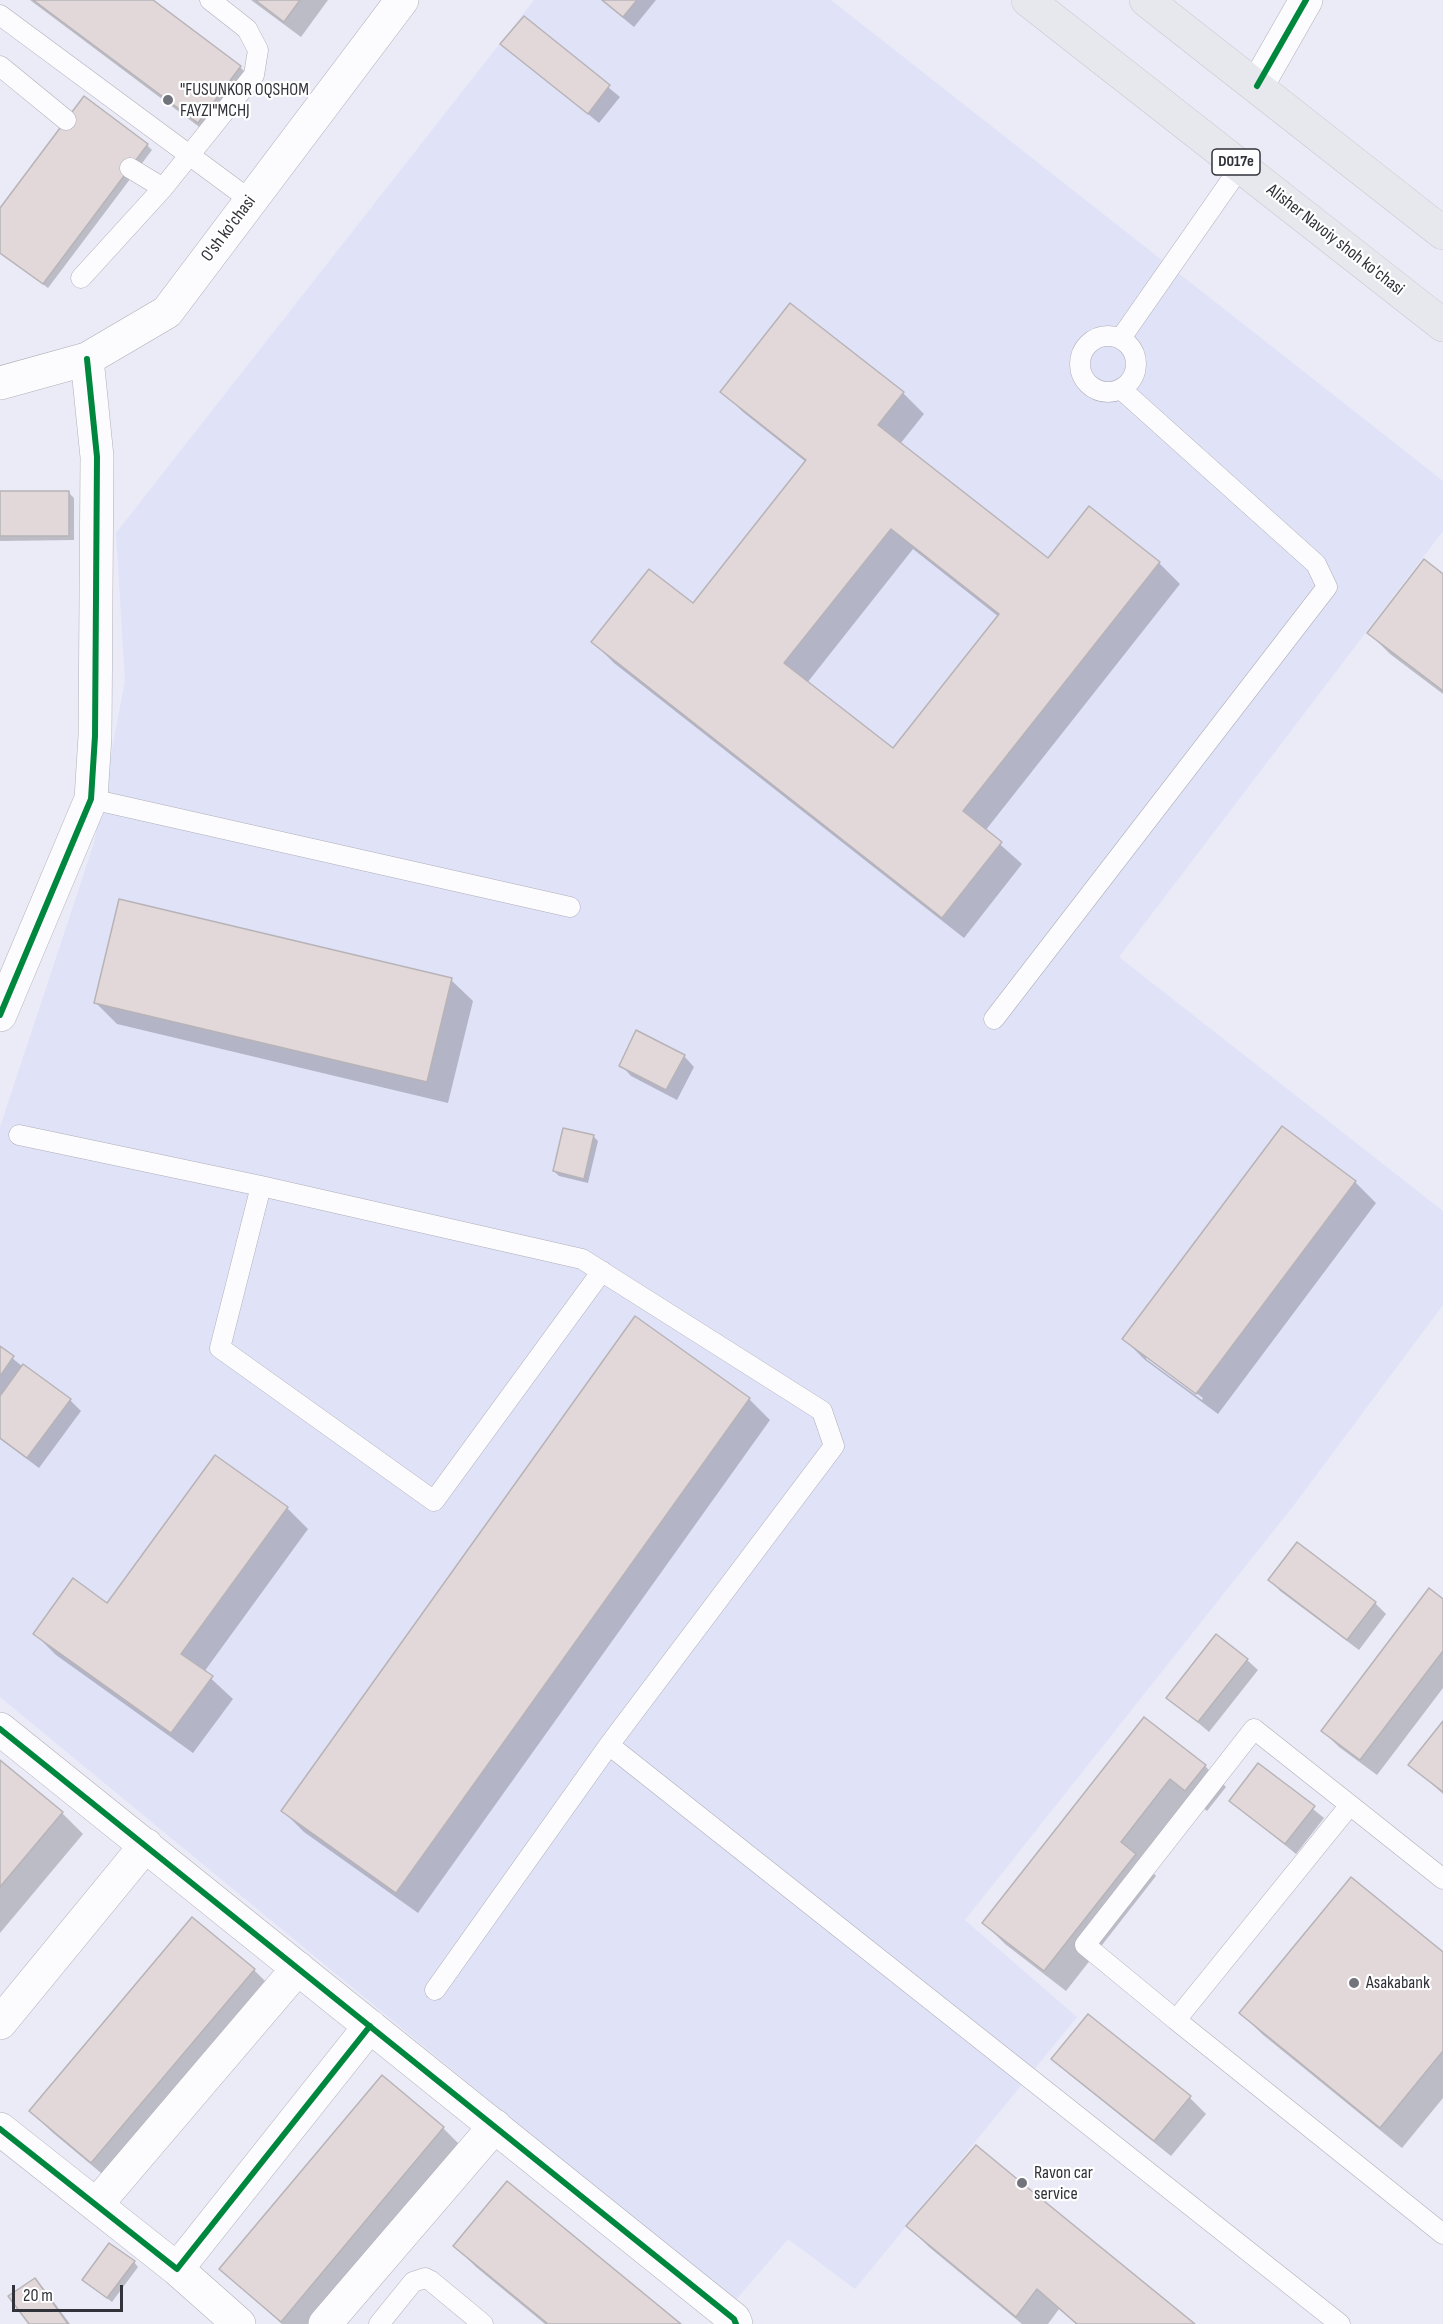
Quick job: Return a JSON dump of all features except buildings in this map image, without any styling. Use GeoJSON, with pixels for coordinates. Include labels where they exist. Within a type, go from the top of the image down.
{"type":"FeatureCollection","features":[{"type":"Feature","properties":{"kind":"main road","name":"Alisher Navoiy shoh ko'chasi"},"geometry":{"type":"LineString","coordinates":[[1028,0],[1443,325]]}},
{"type":"Feature","properties":{"kind":"main road"},"geometry":{"type":"LineString","coordinates":[[1146,0],[1443,233]]}},
{"type":"Feature","properties":{"kind":"street","name":"O'sh ko'chasi"},"geometry":{"type":"LineString","coordinates":[[0,383],[87,359],[168,312],[402,0]]}},
{"type":"Feature","properties":{"kind":"street"},"geometry":{"type":"LineString","coordinates":[[1257,86],[1306,0]]}},
{"type":"Feature","properties":{"kind":"street"},"geometry":{"type":"LineString","coordinates":[[0,1015],[91,799],[95,736],[97,457],[87,359]]}},
{"type":"Feature","properties":{"kind":"street"},"geometry":{"type":"LineString","coordinates":[[0,1729],[734,2319],[736,2324]]}},
{"type":"Feature","properties":{"kind":"street"},"geometry":{"type":"LineString","coordinates":[[0,2023],[146,1845]]}},
{"type":"Feature","properties":{"kind":"street"},"geometry":{"type":"LineString","coordinates":[[96,2205],[298,1968]]}},
{"type":"Feature","properties":{"kind":"street"},"geometry":{"type":"LineString","coordinates":[[177,2270],[370,2026]]}},
{"type":"Feature","properties":{"kind":"street"},"geometry":{"type":"LineString","coordinates":[[326,2324],[495,2126]]}},
{"type":"Feature","properties":{"kind":"street"},"geometry":{"type":"LineString","coordinates":[[0,2129],[177,2270],[239,2324]]}},
{"type":"Feature","properties":{"kind":"lane"},"geometry":{"type":"LineString","coordinates":[[81,278],[163,188],[254,75],[258,50],[247,28],[210,0]]}},
{"type":"Feature","properties":{"kind":"lane"},"geometry":{"type":"LineString","coordinates":[[0,15],[250,200]]}},
{"type":"Feature","properties":{"kind":"lane"},"geometry":{"type":"LineString","coordinates":[[0,66],[66,120]]}},
{"type":"Feature","properties":{"kind":"lane"},"geometry":{"type":"LineString","coordinates":[[1121,338],[1241,166]]}},
{"type":"Feature","properties":{"kind":"lane"},"geometry":{"type":"LineString","coordinates":[[130,168],[163,188]]}},
{"type":"Feature","properties":{"kind":"lane"},"geometry":{"type":"LineString","coordinates":[[1102,336],[1121,338],[1134,351],[1137,360],[1134,377],[1121,389],[1103,392],[1088,384],[1082,375],[1081,356],[1093,340],[1102,336]]}},
{"type":"Feature","properties":{"kind":"lane"},"geometry":{"type":"LineString","coordinates":[[994,1019],[1327,587],[1316,564],[1121,389]]}},
{"type":"Feature","properties":{"kind":"lane"},"geometry":{"type":"LineString","coordinates":[[91,799],[570,907]]}},
{"type":"Feature","properties":{"kind":"lane"},"geometry":{"type":"LineString","coordinates":[[19,1136],[261,1186],[582,1259],[822,1411],[834,1446],[609,1745],[435,1990]]}},
{"type":"Feature","properties":{"kind":"lane"},"geometry":{"type":"LineString","coordinates":[[261,1186],[220,1348],[434,1502],[602,1271]]}},
{"type":"Feature","properties":{"kind":"lane"},"geometry":{"type":"LineString","coordinates":[[1443,1879],[1254,1729],[1085,1945],[1443,2234]]}},
{"type":"Feature","properties":{"kind":"lane"},"geometry":{"type":"LineString","coordinates":[[609,1745],[1340,2324]]}},
{"type":"Feature","properties":{"kind":"lane"},"geometry":{"type":"LineString","coordinates":[[1176,2020],[1350,1805]]}},
{"type":"Feature","properties":{"kind":"lane"},"geometry":{"type":"LineString","coordinates":[[379,2324],[413,2282],[425,2278],[431,2280],[483,2324]]}},
{"type":"Feature","properties":{"kind":"shaded area"},"geometry":{"type":"Polygon","coordinates":[[[534,0],[831,0],[1443,481],[1443,531],[1119,957],[1443,1211],[1443,1305],[1294,1505],[965,1920],[1077,2017],[855,2289],[788,2239],[734,2302],[0,1697],[0,1127],[94,843],[125,681],[116,533],[534,0]]]}},
{"type":"Feature","properties":{"kind":"cycle path"},"geometry":{"type":"LineString","coordinates":[[1257,86],[1306,0]]}},
{"type":"Feature","properties":{"kind":"cycle path"},"geometry":{"type":"LineString","coordinates":[[0,1015],[91,799],[95,736],[97,457],[87,359]]}},
{"type":"Feature","properties":{"kind":"cycle path"},"geometry":{"type":"LineString","coordinates":[[0,1729],[734,2319],[736,2324]]}},
{"type":"Feature","properties":{"kind":"cycle path"},"geometry":{"type":"LineString","coordinates":[[0,2129],[177,2269],[370,2026]]}},
{"type":"Feature","properties":{"kind":"place","name":"\"FUSUNKOR OQSHOM FAYZI\"MCHJ"},"geometry":{"type":"Point","coordinates":[168,100]}},
{"type":"Feature","properties":{"kind":"place","name":"Asakabank"},"geometry":{"type":"Point","coordinates":[1354,1983]}},
{"type":"Feature","properties":{"kind":"place","name":"Ravon car service"},"geometry":{"type":"Point","coordinates":[1022,2183]}}]}
